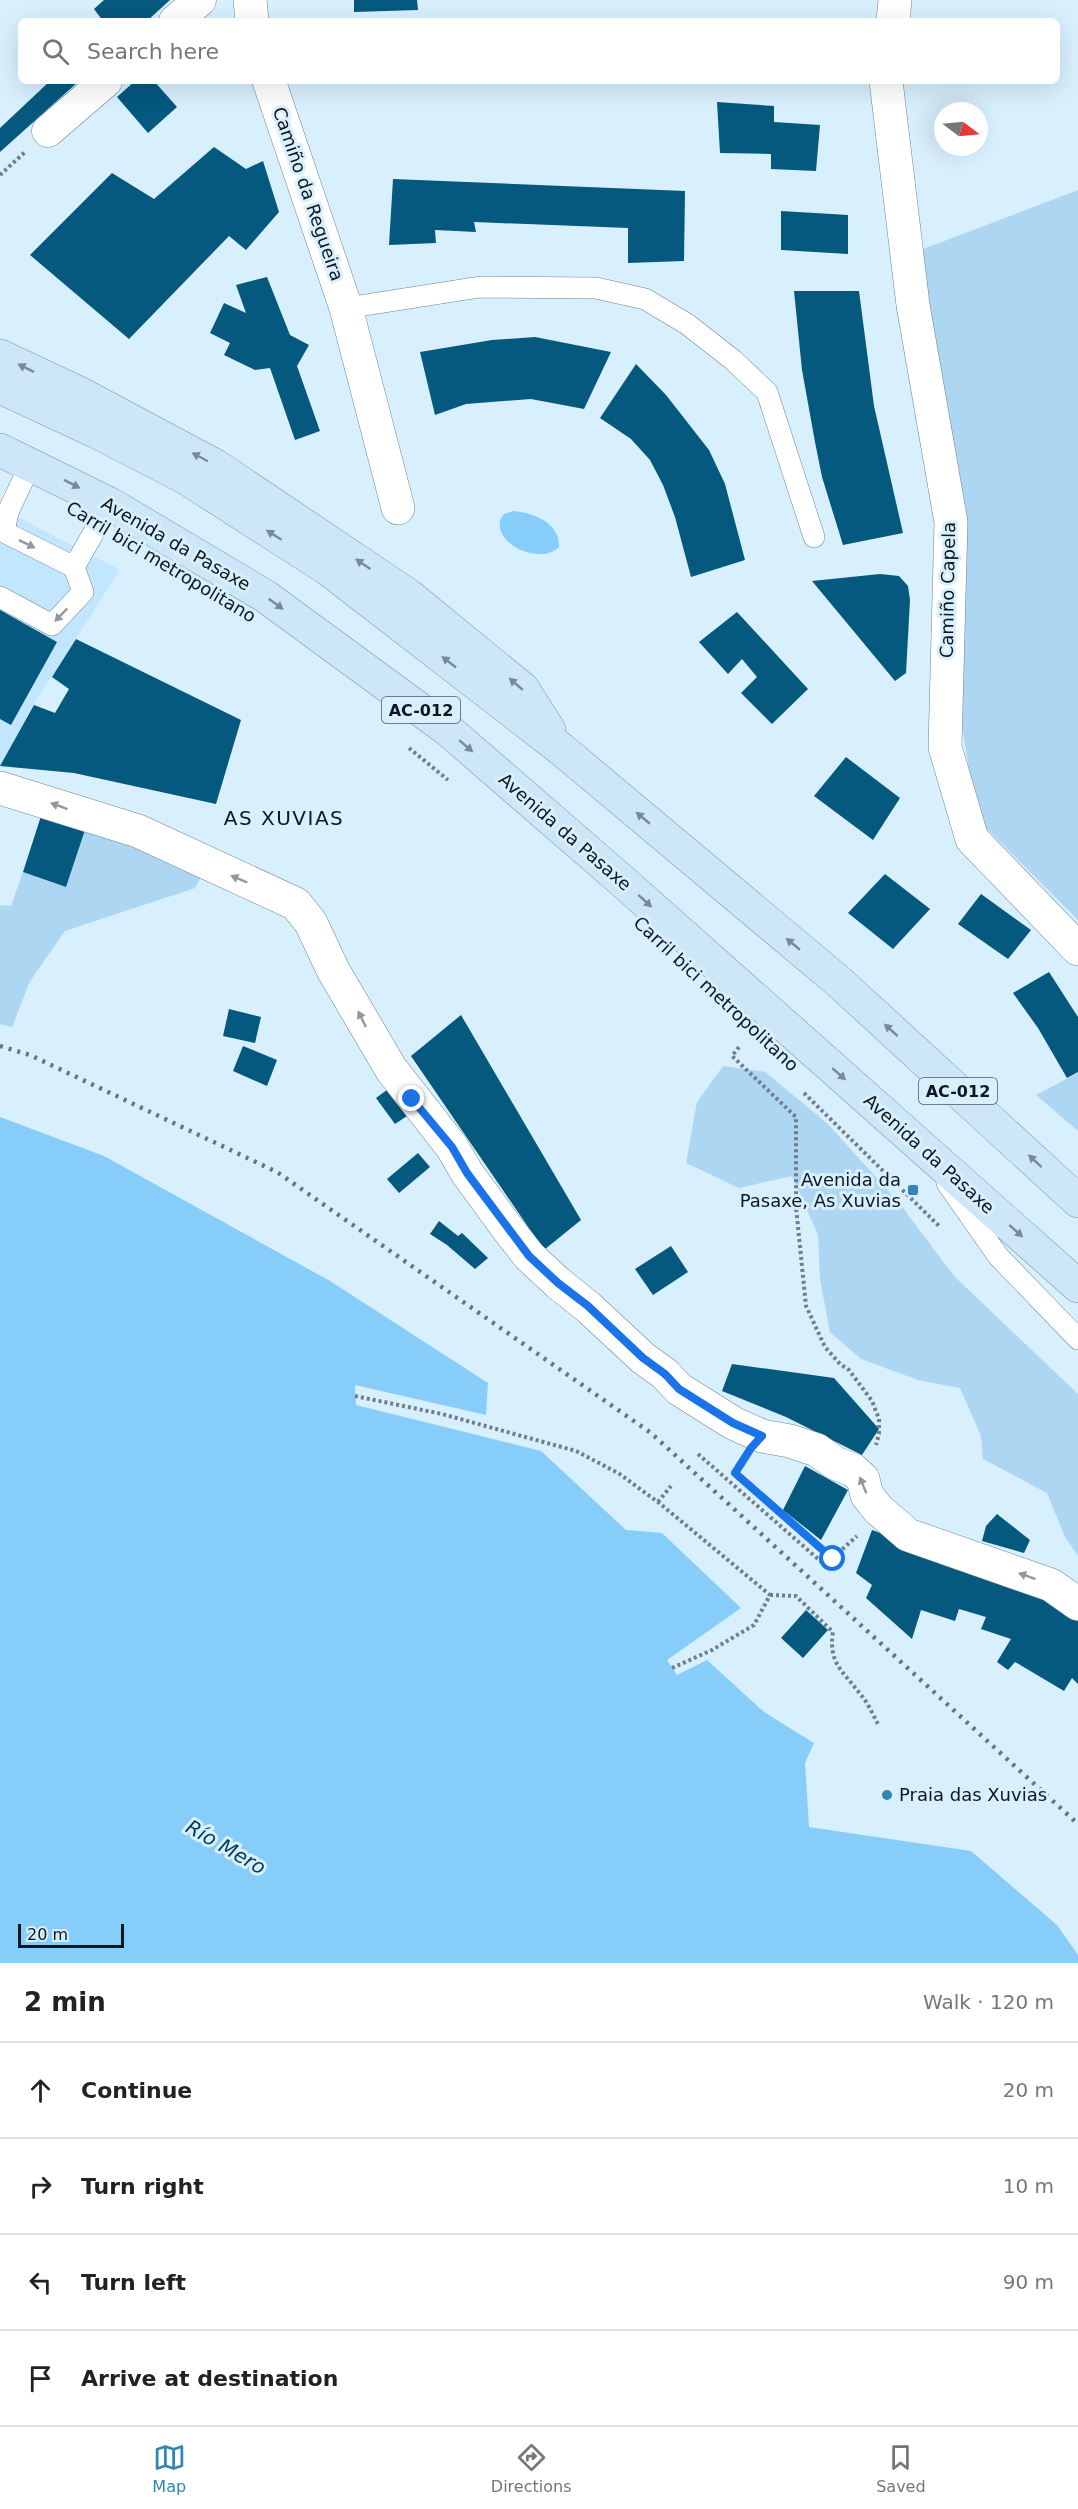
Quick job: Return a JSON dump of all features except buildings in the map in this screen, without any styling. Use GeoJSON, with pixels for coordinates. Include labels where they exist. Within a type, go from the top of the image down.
{"type":"FeatureCollection","features":[{"type":"Feature","properties":{"kind":"main road"},"geometry":{"type":"LineString","coordinates":[[0,356],[81,394],[216,466],[408,595],[523,689],[561,749]]}},
{"type":"Feature","properties":{"kind":"main road","name":"AC-012"},"geometry":{"type":"LineString","coordinates":[[0,387],[97,432],[186,478],[328,569],[561,749],[838,981],[1078,1201]]}},
{"type":"Feature","properties":{"kind":"main road","name":"Avenida da Pasaxe"},"geometry":{"type":"LineString","coordinates":[[0,450],[31,463],[110,504],[265,596],[448,730],[620,879],[1078,1286]]}},
{"type":"Feature","properties":{"kind":"street"},"geometry":{"type":"LineString","coordinates":[[179,18],[200,0]]}},
{"type":"Feature","properties":{"kind":"street"},"geometry":{"type":"LineString","coordinates":[[250,0],[252,18]]}},
{"type":"Feature","properties":{"kind":"street"},"geometry":{"type":"LineString","coordinates":[[893,18],[895,0]]}},
{"type":"Feature","properties":{"kind":"street"},"geometry":{"type":"LineString","coordinates":[[48,131],[103,84]]}},
{"type":"Feature","properties":{"kind":"street","name":"Camiño da Regueira"},"geometry":{"type":"LineString","coordinates":[[270,84],[346,308],[398,508]]}},
{"type":"Feature","properties":{"kind":"street","name":"Camiño Capela"},"geometry":{"type":"LineString","coordinates":[[886,84],[913,306],[951,522],[945,747],[972,839],[1078,949]]}},
{"type":"Feature","properties":{"kind":"street"},"geometry":{"type":"LineString","coordinates":[[0,788],[138,831],[296,904],[311,923],[333,970],[392,1070],[452,1147],[467,1173],[529,1256],[558,1283],[588,1306],[679,1389],[733,1423],[762,1436],[790,1440],[817,1450],[836,1463],[852,1470],[863,1479],[867,1496],[878,1509],[908,1535],[1052,1585],[1078,1604]]}},
{"type":"Feature","properties":{"kind":"lane"},"geometry":{"type":"LineString","coordinates":[[346,308],[480,287],[596,288],[645,299],[687,324],[733,360],[767,392],[814,537]]}},
{"type":"Feature","properties":{"kind":"lane"},"geometry":{"type":"LineString","coordinates":[[0,597],[52,625],[83,592],[74,567],[2,535],[8,512],[31,463]]}},
{"type":"Feature","properties":{"kind":"lane"},"geometry":{"type":"LineString","coordinates":[[74,567],[110,504]]}},
{"type":"Feature","properties":{"kind":"lane"},"geometry":{"type":"LineString","coordinates":[[923,1148],[998,1256],[1078,1339]]}},
{"type":"Feature","properties":{"kind":"path"},"geometry":{"type":"LineString","coordinates":[[407,746],[452,783]]}},
{"type":"Feature","properties":{"kind":"path"},"geometry":{"type":"LineString","coordinates":[[739,1047],[732,1056],[796,1117],[796,1207],[806,1306],[825,1347],[855,1377],[872,1401],[879,1419]]}},
{"type":"Feature","properties":{"kind":"path","name":"Carril bici metropolitano"},"geometry":{"type":"LineString","coordinates":[[799,1088],[948,1235]]}},
{"type":"Feature","properties":{"kind":"path"},"geometry":{"type":"LineString","coordinates":[[355,1396],[442,1414],[576,1451],[618,1473],[658,1502],[770,1595],[796,1596],[832,1632],[831,1645],[834,1661],[862,1695],[878,1724]]}},
{"type":"Feature","properties":{"kind":"path"},"geometry":{"type":"LineString","coordinates":[[762,1436],[751,1448],[735,1473],[833,1559]]}},
{"type":"Feature","properties":{"kind":"path"},"geometry":{"type":"LineString","coordinates":[[698,1454],[825,1565],[865,1527],[878,1509]]}},
{"type":"Feature","properties":{"kind":"path"},"geometry":{"type":"LineString","coordinates":[[658,1502],[671,1486]]}},
{"type":"Feature","properties":{"kind":"path"},"geometry":{"type":"LineString","coordinates":[[672,1668],[712,1650],[754,1625],[770,1595]]}},
{"type":"Feature","properties":{"kind":"shaded area"},"geometry":{"type":"Polygon","coordinates":[[[1078,190],[1078,920],[977,819],[961,719],[966,521],[944,385],[918,251],[1078,190]]]}},
{"type":"Feature","properties":{"kind":"shaded area"},"geometry":{"type":"Polygon","coordinates":[[[0,508],[120,570],[34,704],[0,766],[0,508]]]}},
{"type":"Feature","properties":{"kind":"shaded area"},"geometry":{"type":"Polygon","coordinates":[[[85,830],[203,873],[195,888],[65,931],[30,981],[12,1027],[0,1024],[0,905],[11,906],[23,872],[66,887],[85,830]]]}},
{"type":"Feature","properties":{"kind":"shaded area"},"geometry":{"type":"Polygon","coordinates":[[[723,1066],[765,1072],[828,1124],[900,1204],[954,1276],[1078,1394],[1078,1556],[1065,1537],[1047,1493],[983,1459],[981,1436],[960,1388],[918,1380],[861,1359],[830,1332],[820,1279],[818,1235],[792,1176],[739,1188],[686,1163],[697,1102],[723,1066]]]}},
{"type":"Feature","properties":{"kind":"shaded area"},"geometry":{"type":"Polygon","coordinates":[[[1078,1073],[1078,1131],[1036,1095],[1078,1073]]]}},
{"type":"Feature","properties":{"kind":"water"},"geometry":{"type":"Polygon","coordinates":[[[513,511],[544,520],[555,531],[559,547],[541,554],[521,550],[512,545],[500,529],[500,520],[504,514],[513,511]]]}},
{"type":"Feature","properties":{"kind":"water","name":"Río Mero"},"geometry":{"type":"Polygon","coordinates":[[[0,1117],[104,1156],[330,1281],[488,1383],[486,1415],[355,1385],[356,1405],[541,1451],[626,1530],[662,1533],[741,1608],[667,1660],[677,1675],[707,1660],[764,1712],[814,1743],[805,1763],[809,1827],[971,1851],[1057,1925],[1078,1955],[1078,1963],[0,1963],[0,1117]]]}},
{"type":"Feature","properties":{"kind":"railway"},"geometry":{"type":"LineString","coordinates":[[0,1046],[30,1055],[277,1172],[651,1433],[1078,1824]]}},
{"type":"Feature","properties":{"kind":"place","name":"Avenida da Pasaxe, As Xuvias"},"geometry":{"type":"Point","coordinates":[913,1190]}},
{"type":"Feature","properties":{"kind":"place","name":"Praia das Xuvias"},"geometry":{"type":"Point","coordinates":[887,1795]}},
{"type":"Feature","properties":{"kind":"district","name":"AS XUVIAS"},"geometry":{"type":"Point","coordinates":[284,818]}},
{"type":"Feature","properties":{"kind":"route"},"geometry":{"type":"LineString","coordinates":[[412,1099],[452,1147],[467,1173],[529,1256],[558,1283],[588,1306],[610,1328],[628,1341],[643,1358],[665,1374],[679,1389],[733,1423],[762,1436],[751,1448],[735,1473],[833,1559]]}}]}
